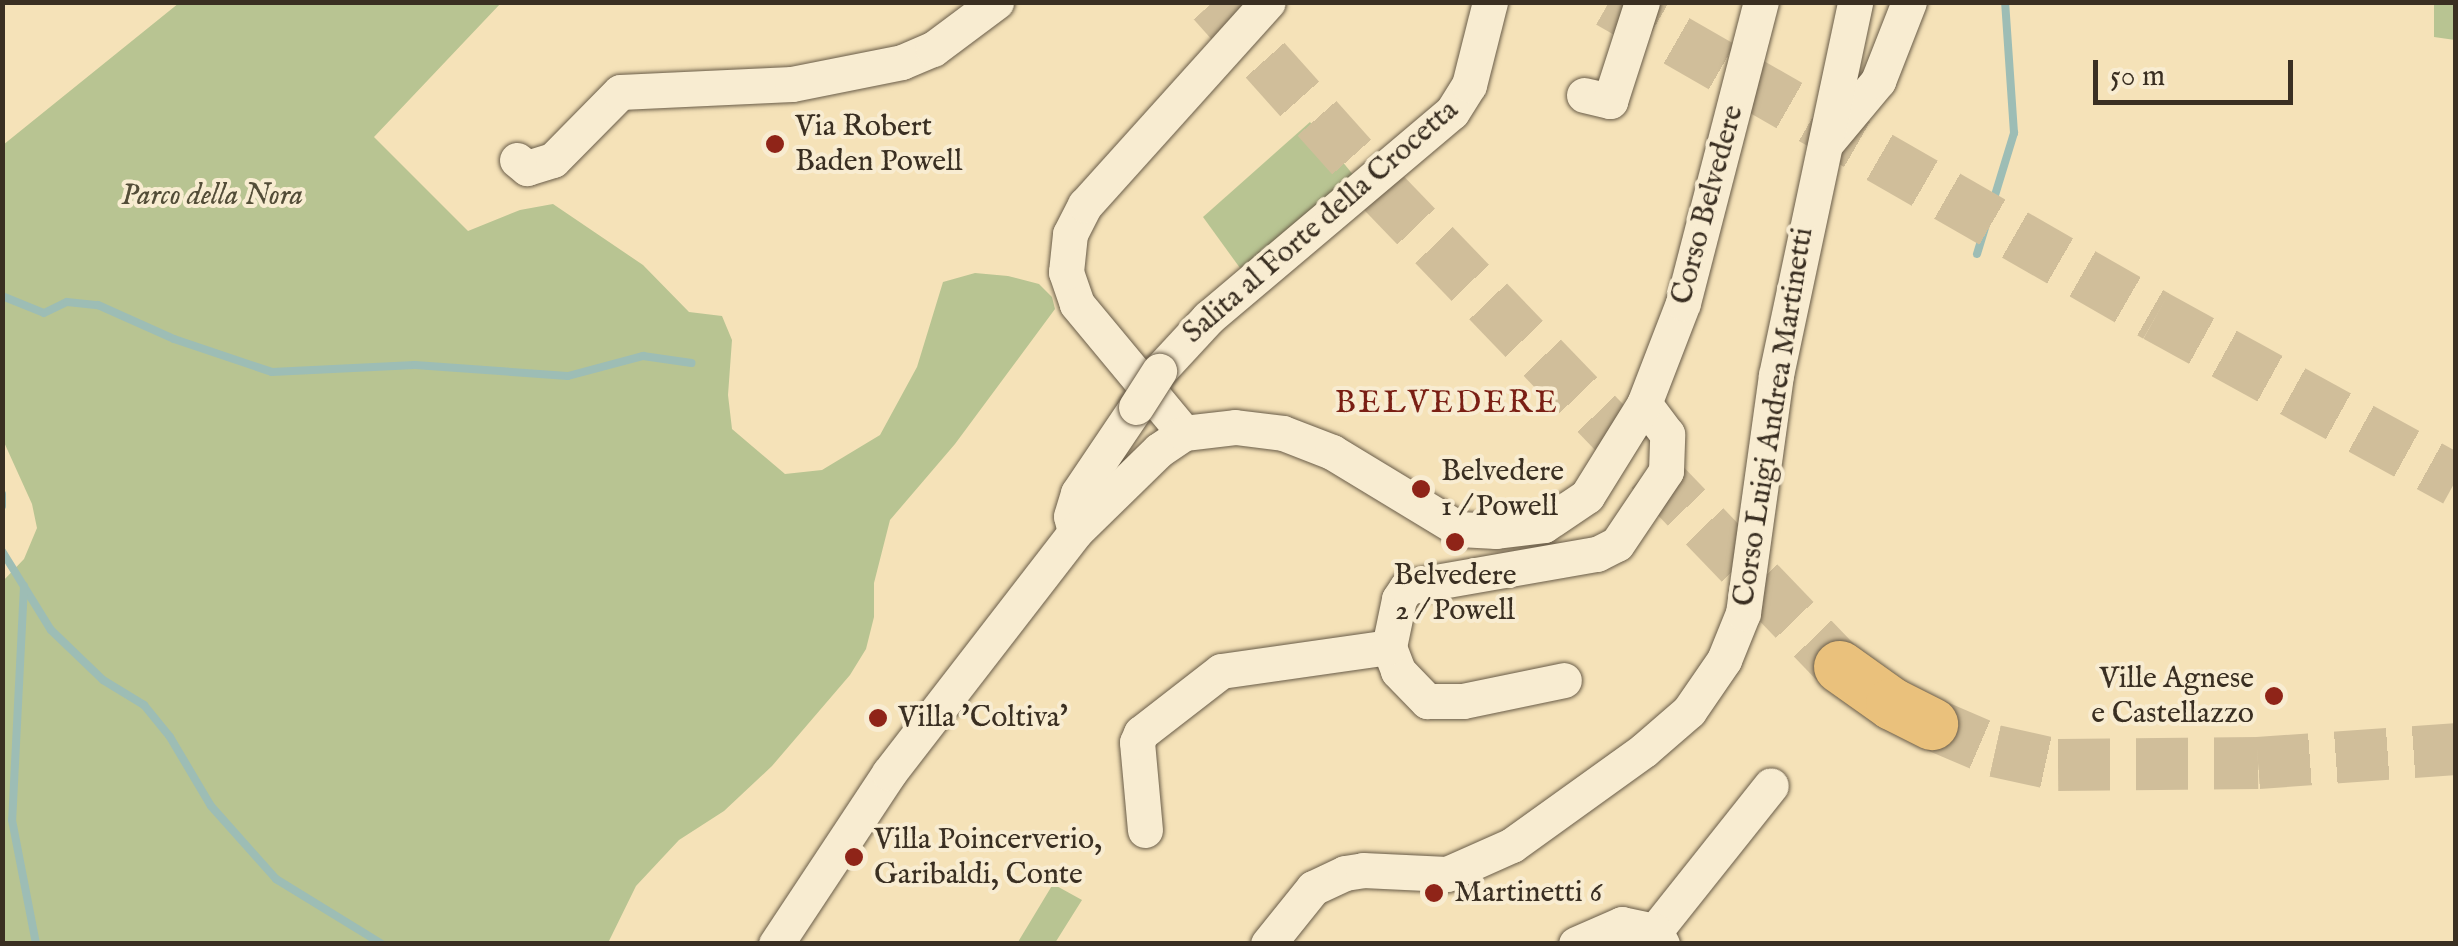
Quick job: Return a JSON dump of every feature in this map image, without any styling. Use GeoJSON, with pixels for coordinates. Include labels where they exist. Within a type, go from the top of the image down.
{"type":"FeatureCollection","features":[{"type":"Feature","properties":{"kind":"highway"},"geometry":{"type":"LineString","coordinates":[[1840,667],[1892,704],[1932,724]]}},
{"type":"Feature","properties":{"kind":"street"},"geometry":{"type":"LineString","coordinates":[[516,160],[527,168],[553,160],[620,92],[792,84],[902,62],[933,49],[996,2]]}},
{"type":"Feature","properties":{"kind":"street"},"geometry":{"type":"LineString","coordinates":[[776,944],[889,772],[1075,532],[1160,450],[1184,433],[1077,304],[1066,272],[1068,244],[1085,205],[1268,2]]}},
{"type":"Feature","properties":{"kind":"street","name":"Salita al Forte della Crocetta"},"geometry":{"type":"LineString","coordinates":[[1075,532],[1071,516],[1078,493],[1159,371],[1208,318],[1452,112],[1469,85],[1490,2]]}},
{"type":"Feature","properties":{"kind":"street"},"geometry":{"type":"LineString","coordinates":[[1584,95],[1610,101],[1642,2]]}},
{"type":"Feature","properties":{"kind":"street","name":"Corso Belvedere"},"geometry":{"type":"LineString","coordinates":[[1184,433],[1235,427],[1284,434],[1332,452],[1459,528],[1496,531],[1544,525],[1573,508],[1587,496],[1644,404],[1683,303],[1761,2]]}},
{"type":"Feature","properties":{"kind":"street","name":"Corso Luigi Andrea Martinetti"},"geometry":{"type":"LineString","coordinates":[[1268,944],[1313,888],[1346,874],[1364,870],[1447,874],[1512,845],[1644,750],[1688,711],[1716,672],[1743,614],[1776,375],[1855,2]]}},
{"type":"Feature","properties":{"kind":"street","name":"Corso Luigi Andrea Martinetti"},"geometry":{"type":"LineString","coordinates":[[1823,147],[1878,81],[1909,2]]}},
{"type":"Feature","properties":{"kind":"street"},"geometry":{"type":"LineString","coordinates":[[1564,680],[1463,701],[1427,701],[1398,670],[1389,647],[1399,599],[1407,587],[1596,554],[1617,544],[1668,462],[1667,434],[1644,404]]}},
{"type":"Feature","properties":{"kind":"street"},"geometry":{"type":"LineString","coordinates":[[1145,830],[1137,742],[1140,733],[1221,670],[1389,647]]}},
{"type":"Feature","properties":{"kind":"street"},"geometry":{"type":"LineString","coordinates":[[1576,944],[1622,924],[1659,937],[1771,786]]}},
{"type":"Feature","properties":{"kind":"green space","name":"Parco della Nora"},"geometry":{"type":"Polygon","coordinates":[[[179,3],[501,3],[374,137],[468,231],[520,210],[553,204],[643,265],[689,312],[722,316],[732,340],[728,395],[732,429],[785,474],[822,470],[880,435],[917,367],[943,282],[975,273],[1008,276],[1039,284],[1052,297],[1055,309],[955,444],[890,520],[874,583],[874,617],[866,649],[850,675],[772,766],[724,811],[679,840],[636,886],[608,943],[3,943],[3,581],[24,559],[37,528],[32,504],[3,440],[3,145],[179,3]]]}},
{"type":"Feature","properties":{"kind":"green space"},"geometry":{"type":"Polygon","coordinates":[[[2434,3],[2455,3],[2455,40],[2434,37],[2434,3]]]}},
{"type":"Feature","properties":{"kind":"green space"},"geometry":{"type":"Polygon","coordinates":[[[1310,122],[1359,182],[1240,268],[1203,217],[1310,122]]]}},
{"type":"Feature","properties":{"kind":"green space"},"geometry":{"type":"Polygon","coordinates":[[[1053,884],[1082,900],[1055,943],[1008,943],[1018,942],[1053,884]]]}},
{"type":"Feature","properties":{"kind":"waterway"},"geometry":{"type":"LineString","coordinates":[[1977,254],[2014,133],[2005,2]]}},
{"type":"Feature","properties":{"kind":"waterway"},"geometry":{"type":"LineString","coordinates":[[2,296],[44,313],[67,302],[98,305],[174,339],[272,372],[415,365],[568,376],[643,356],[691,363]]}},
{"type":"Feature","properties":{"kind":"waterway"},"geometry":{"type":"LineString","coordinates":[[2,494],[2,506]]}},
{"type":"Feature","properties":{"kind":"waterway"},"geometry":{"type":"LineString","coordinates":[[2,551],[51,630],[103,680],[144,705],[170,737],[211,806],[276,879],[382,944]]}},
{"type":"Feature","properties":{"kind":"waterway"},"geometry":{"type":"LineString","coordinates":[[24,586],[12,820],[36,944]]}},
{"type":"Feature","properties":{"kind":"tunnel"},"geometry":{"type":"LineString","coordinates":[[1213,2],[1380,189],[1840,667]]}},
{"type":"Feature","properties":{"kind":"tunnel"},"geometry":{"type":"LineString","coordinates":[[1609,2],[2156,316],[2456,481]]}},
{"type":"Feature","properties":{"kind":"tunnel"},"geometry":{"type":"LineString","coordinates":[[1932,724],[1995,751],[2058,765],[2258,763],[2456,749]]}},
{"type":"Feature","properties":{"kind":"place","name":"Via Robert Baden Powell"},"geometry":{"type":"Point","coordinates":[775,144]}},
{"type":"Feature","properties":{"kind":"place","name":"Belvedere 1 / Powell"},"geometry":{"type":"Point","coordinates":[1421,489]}},
{"type":"Feature","properties":{"kind":"place","name":"Belvedere 2 / Powell"},"geometry":{"type":"Point","coordinates":[1455,542]}},
{"type":"Feature","properties":{"kind":"place","name":"Ville Agnese e Castellazzo"},"geometry":{"type":"Point","coordinates":[2274,696]}},
{"type":"Feature","properties":{"kind":"place","name":"Villa 'Coltiva'"},"geometry":{"type":"Point","coordinates":[878,718]}},
{"type":"Feature","properties":{"kind":"place","name":"Villa Poincerverio, Garibaldi, Conte"},"geometry":{"type":"Point","coordinates":[854,857]}},
{"type":"Feature","properties":{"kind":"place","name":"Martinetti 6"},"geometry":{"type":"Point","coordinates":[1434,893]}},
{"type":"Feature","properties":{"kind":"district","name":"BELVEDERE"},"geometry":{"type":"Point","coordinates":[1447,404]}}]}
